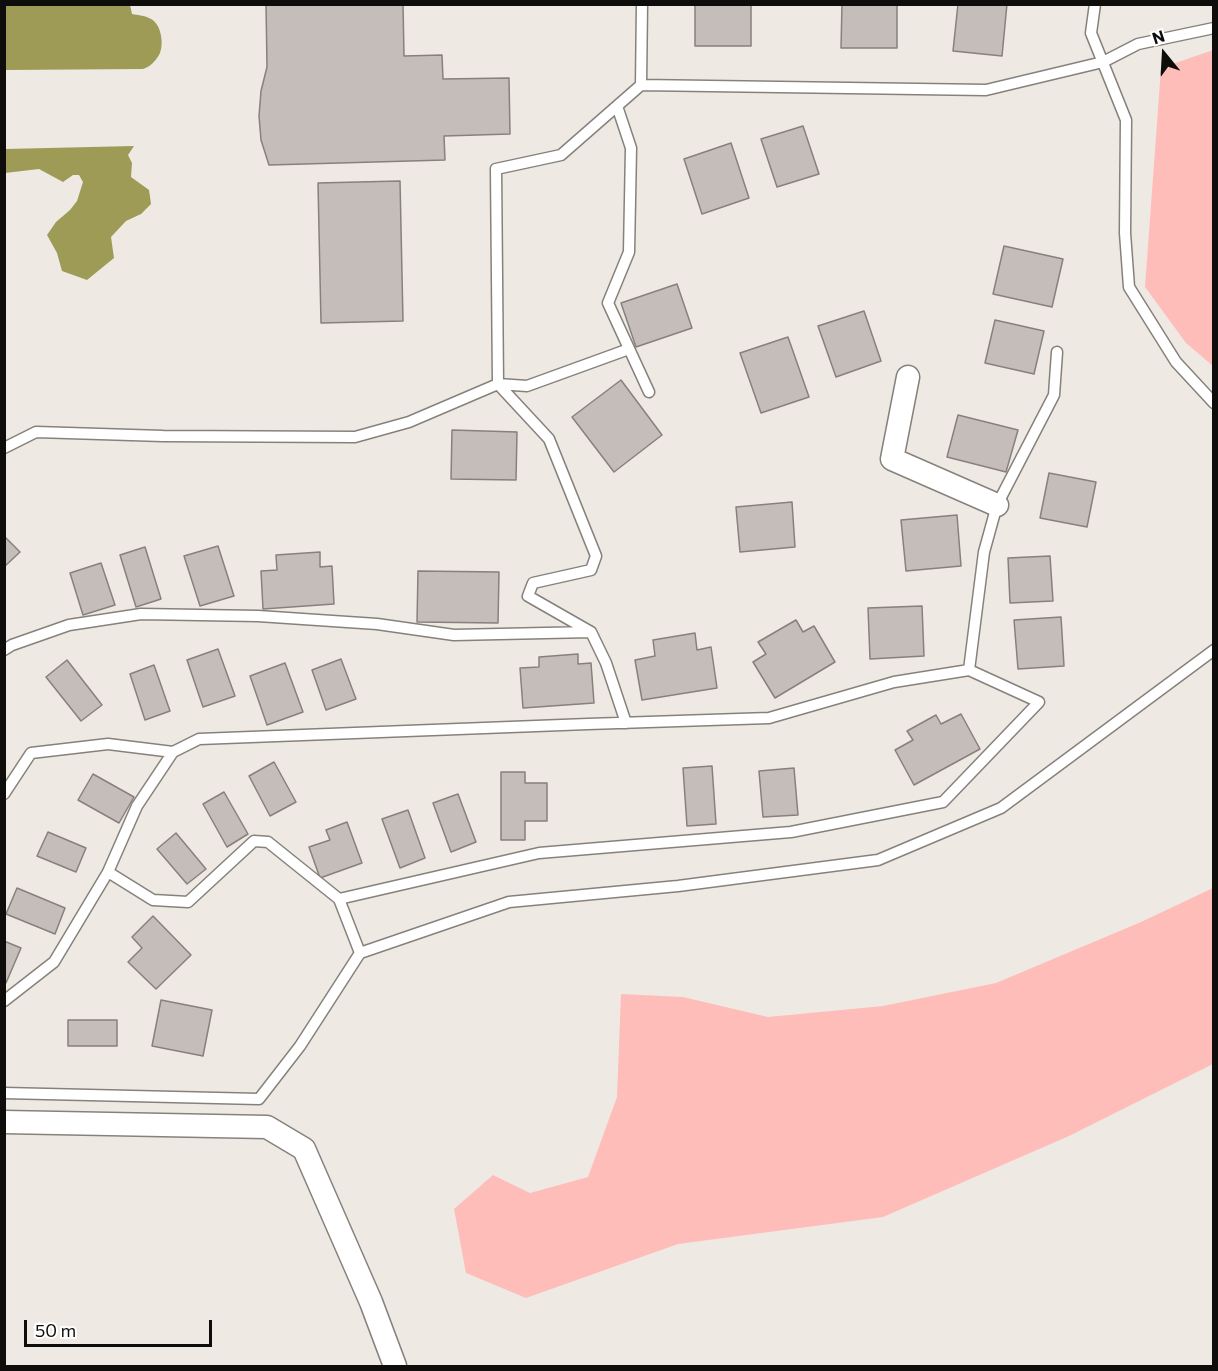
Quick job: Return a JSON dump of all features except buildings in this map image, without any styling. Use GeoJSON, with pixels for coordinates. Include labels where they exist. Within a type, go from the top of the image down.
{"type":"FeatureCollection","features":[{"type":"Feature","properties":{"kind":"street"},"geometry":{"type":"LineString","coordinates":[[908,377],[892,459],[997,505]]}},
{"type":"Feature","properties":{"kind":"street"},"geometry":{"type":"LineString","coordinates":[[4,1122],[267,1127],[304,1149],[371,1302],[395,1366]]}},
{"type":"Feature","properties":{"kind":"lane"},"geometry":{"type":"LineString","coordinates":[[641,85],[642,4]]}},
{"type":"Feature","properties":{"kind":"lane"},"geometry":{"type":"LineString","coordinates":[[1095,4],[1091,33],[1126,120],[1125,233],[1129,288],[1176,362],[1214,403]]}},
{"type":"Feature","properties":{"kind":"lane"},"geometry":{"type":"LineString","coordinates":[[626,723],[606,663],[591,632],[528,596],[532,583],[591,570],[596,556],[549,439],[498,384],[496,169],[561,155],[641,85],[986,90],[1103,62],[1138,44],[1214,28]]}},
{"type":"Feature","properties":{"kind":"lane"},"geometry":{"type":"LineString","coordinates":[[617,106],[631,148],[629,252],[608,303],[649,392]]}},
{"type":"Feature","properties":{"kind":"lane"},"geometry":{"type":"LineString","coordinates":[[4,448],[36,432],[163,436],[355,437],[409,422],[498,384],[526,386],[629,349]]}},
{"type":"Feature","properties":{"kind":"lane"},"geometry":{"type":"LineString","coordinates":[[969,670],[984,552],[997,505],[1054,395],[1057,352]]}},
{"type":"Feature","properties":{"kind":"lane"},"geometry":{"type":"LineString","coordinates":[[4,650],[69,625],[141,614],[258,615],[377,624],[454,635],[591,632]]}},
{"type":"Feature","properties":{"kind":"lane"},"geometry":{"type":"LineString","coordinates":[[4,1093],[259,1099],[300,1046],[360,953],[509,902],[678,886],[878,860],[1001,808],[1214,650]]}},
{"type":"Feature","properties":{"kind":"lane"},"geometry":{"type":"LineString","coordinates":[[4,1001],[54,962],[108,872],[137,806],[173,752],[199,739],[769,718],[894,682],[969,670],[1039,702],[944,802],[791,832],[539,852],[339,899]]}},
{"type":"Feature","properties":{"kind":"lane"},"geometry":{"type":"LineString","coordinates":[[4,794],[31,753],[108,744],[173,752]]}},
{"type":"Feature","properties":{"kind":"lane"},"geometry":{"type":"LineString","coordinates":[[108,872],[153,900],[188,902],[254,841],[268,842],[339,899],[360,953]]}},
{"type":"Feature","properties":{"kind":"shaded area"},"geometry":{"type":"Polygon","coordinates":[[[4,5],[130,5],[132,14],[149,18],[157,25],[162,39],[160,53],[153,63],[143,69],[5,70],[4,5]]]}},
{"type":"Feature","properties":{"kind":"shaded area"},"geometry":{"type":"Polygon","coordinates":[[[1214,50],[1213,366],[1186,343],[1145,287],[1161,68],[1214,50]]]}},
{"type":"Feature","properties":{"kind":"shaded area"},"geometry":{"type":"Polygon","coordinates":[[[134,146],[128,155],[132,163],[131,177],[149,190],[151,204],[141,214],[126,221],[111,237],[114,258],[87,280],[62,271],[57,253],[47,235],[56,222],[77,201],[83,182],[79,175],[73,175],[63,182],[39,169],[5,173],[5,149],[134,146]]]}},
{"type":"Feature","properties":{"kind":"shaded area"},"geometry":{"type":"Polygon","coordinates":[[[1213,888],[1213,1064],[1069,1136],[883,1217],[678,1244],[526,1298],[466,1273],[454,1209],[493,1175],[530,1193],[588,1177],[617,1097],[621,994],[683,997],[768,1017],[883,1006],[996,983],[1141,922],[1213,888]]]}}]}
